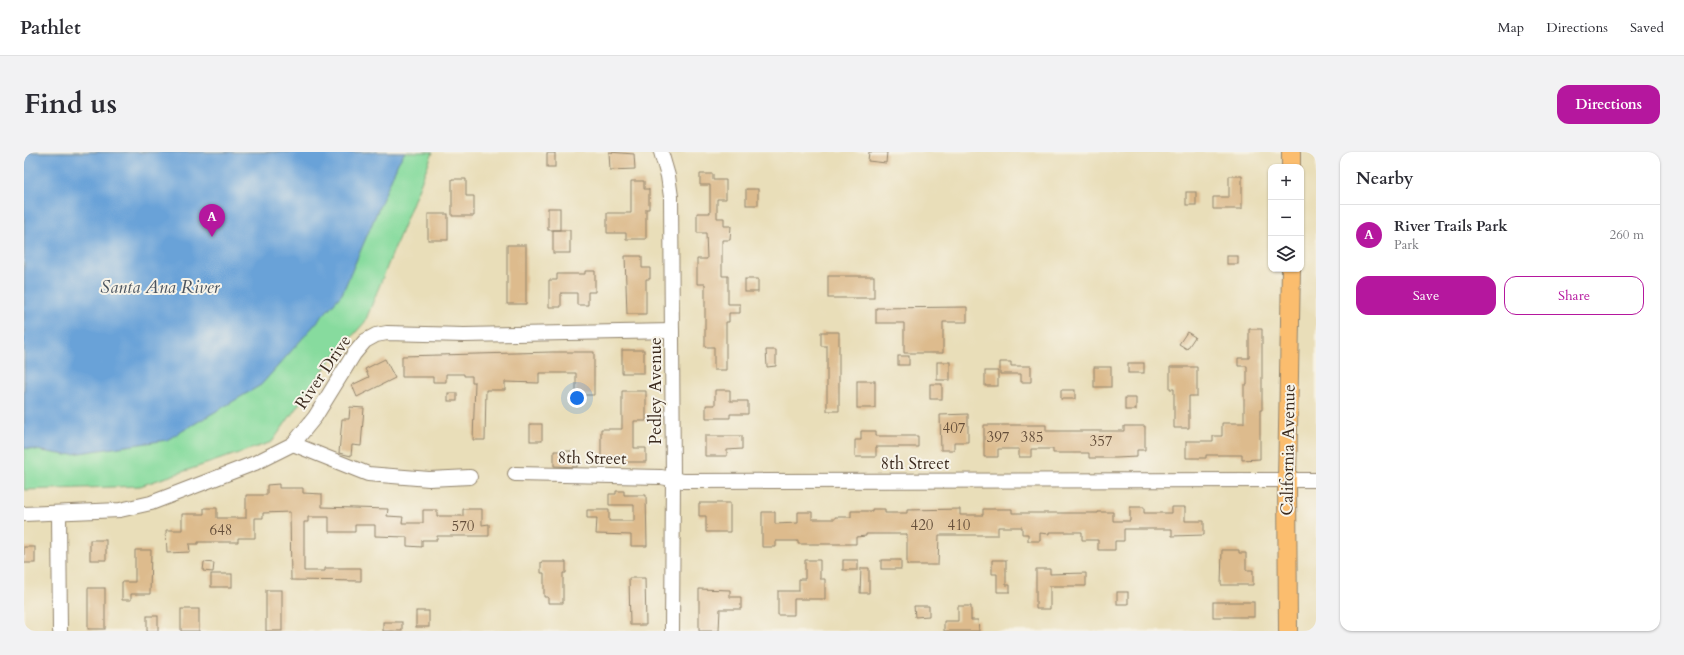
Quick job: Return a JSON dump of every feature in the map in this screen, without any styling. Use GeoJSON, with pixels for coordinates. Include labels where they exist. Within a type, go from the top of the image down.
{"type":"FeatureCollection","features":[{"type":"Feature","properties":{"kind":"main road"},"geometry":{"type":"LineString","coordinates":[[1291,152],[1291,164]]}},
{"type":"Feature","properties":{"kind":"main road","name":"California Avenue"},"geometry":{"type":"LineString","coordinates":[[1288,631],[1287,480],[1291,272]]}},
{"type":"Feature","properties":{"kind":"street","name":"Pedley Avenue"},"geometry":{"type":"LineString","coordinates":[[661,152],[668,176],[671,197],[673,479],[672,631]]}},
{"type":"Feature","properties":{"kind":"street","name":"River Drive"},"geometry":{"type":"LineString","coordinates":[[24,514],[120,510],[151,503],[255,464],[293,444],[315,418],[354,354],[365,341],[376,335],[388,333],[464,335],[672,331]]}},
{"type":"Feature","properties":{"kind":"street"},"geometry":{"type":"LineString","coordinates":[[293,444],[368,474],[430,479],[470,477]]}},
{"type":"Feature","properties":{"kind":"street","name":"8th Street"},"geometry":{"type":"LineString","coordinates":[[515,474],[661,477],[683,481],[1316,480]]}},
{"type":"Feature","properties":{"kind":"street"},"geometry":{"type":"LineString","coordinates":[[59,513],[60,631]]}},
{"type":"Feature","properties":{"kind":"green space","name":"Santa Ana River"},"geometry":{"type":"Polygon","coordinates":[[[24,152],[433,152],[365,322],[329,362],[272,442],[140,486],[24,490],[24,152]]]}},
{"type":"Feature","properties":{"kind":"water","name":"Santa Ana River"},"geometry":{"type":"Polygon","coordinates":[[[24,152],[405,152],[398,163],[342,294],[261,385],[167,440],[66,455],[24,448],[24,152]]]}},
{"type":"Feature","properties":{"kind":"building"},"geometry":{"type":"Polygon","coordinates":[[[609,152],[634,154],[635,169],[610,170],[609,152]]]}},
{"type":"Feature","properties":{"kind":"building"},"geometry":{"type":"Polygon","coordinates":[[[869,152],[887,152],[886,163],[868,161],[869,152]]]}},
{"type":"Feature","properties":{"kind":"building"},"geometry":{"type":"Polygon","coordinates":[[[547,153],[555,153],[555,167],[547,167],[547,153]]]}},
{"type":"Feature","properties":{"kind":"building"},"geometry":{"type":"Polygon","coordinates":[[[700,174],[713,174],[713,180],[726,180],[726,199],[717,199],[717,218],[724,218],[724,226],[731,226],[730,240],[722,240],[722,276],[728,276],[728,304],[740,304],[740,313],[729,313],[729,322],[726,322],[726,370],[714,370],[714,347],[705,347],[705,284],[697,284],[697,259],[707,259],[706,233],[697,233],[697,213],[710,213],[710,185],[700,185],[700,174]]]}},
{"type":"Feature","properties":{"kind":"building"},"geometry":{"type":"Polygon","coordinates":[[[1229,176],[1242,176],[1242,209],[1213,209],[1213,197],[1229,197],[1229,176]]]}},
{"type":"Feature","properties":{"kind":"building"},"geometry":{"type":"Polygon","coordinates":[[[452,179],[466,179],[466,196],[474,196],[474,216],[452,216],[452,179]]]}},
{"type":"Feature","properties":{"kind":"building"},"geometry":{"type":"Polygon","coordinates":[[[631,181],[644,181],[644,189],[649,189],[649,209],[646,209],[646,239],[626,239],[626,233],[607,233],[607,213],[631,213],[631,181]]]}},
{"type":"Feature","properties":{"kind":"building"},"geometry":{"type":"Polygon","coordinates":[[[746,189],[758,189],[758,205],[746,205],[746,189]]]}},
{"type":"Feature","properties":{"kind":"building"},"geometry":{"type":"Polygon","coordinates":[[[1186,192],[1196,192],[1196,205],[1186,205],[1186,192]]]}},
{"type":"Feature","properties":{"kind":"building"},"geometry":{"type":"Polygon","coordinates":[[[548,208],[560,208],[560,230],[548,230],[548,208]]]}},
{"type":"Feature","properties":{"kind":"building"},"geometry":{"type":"Polygon","coordinates":[[[428,214],[448,214],[448,240],[428,240],[428,214]]]}},
{"type":"Feature","properties":{"kind":"building"},"geometry":{"type":"Polygon","coordinates":[[[553,230],[570,230],[570,253],[553,253],[553,230]]]}},
{"type":"Feature","properties":{"kind":"building"},"geometry":{"type":"Polygon","coordinates":[[[507,245],[526,245],[526,304],[507,304],[507,245]]]}},
{"type":"Feature","properties":{"kind":"building"},"geometry":{"type":"Polygon","coordinates":[[[625,256],[642,256],[642,268],[650,268],[650,279],[646,279],[646,314],[627,314],[625,256]]]}},
{"type":"Feature","properties":{"kind":"building"},"geometry":{"type":"Polygon","coordinates":[[[1227,256],[1238,256],[1238,264],[1227,264],[1227,256]]]}},
{"type":"Feature","properties":{"kind":"building"},"geometry":{"type":"Polygon","coordinates":[[[585,271],[595,271],[595,292],[588,292],[588,305],[577,305],[577,293],[561,293],[561,307],[549,307],[549,280],[557,280],[557,274],[585,274],[585,271]]]}},
{"type":"Feature","properties":{"kind":"building"},"geometry":{"type":"Polygon","coordinates":[[[828,276],[874,276],[874,298],[828,298],[828,276]]]}},
{"type":"Feature","properties":{"kind":"building"},"geometry":{"type":"Polygon","coordinates":[[[745,279],[758,279],[758,292],[745,292],[745,279]]]}},
{"type":"Feature","properties":{"kind":"building"},"geometry":{"type":"Polygon","coordinates":[[[967,307],[967,322],[943,322],[943,353],[904,353],[904,323],[876,323],[876,308],[967,307]]]}},
{"type":"Feature","properties":{"kind":"building"},"geometry":{"type":"Polygon","coordinates":[[[1249,329],[1262,329],[1262,410],[1260,410],[1260,459],[1242,460],[1242,455],[1206,455],[1206,458],[1186,458],[1186,441],[1213,441],[1213,436],[1222,436],[1222,423],[1244,423],[1244,385],[1247,385],[1247,366],[1238,366],[1238,358],[1249,358],[1249,329]]]}},
{"type":"Feature","properties":{"kind":"building"},"geometry":{"type":"Polygon","coordinates":[[[821,332],[839,332],[839,411],[827,411],[827,346],[821,346],[821,332]]]}},
{"type":"Feature","properties":{"kind":"building"},"geometry":{"type":"Polygon","coordinates":[[[1187,332],[1195,337],[1187,349],[1179,344],[1187,332]]]}},
{"type":"Feature","properties":{"kind":"building"},"geometry":{"type":"Polygon","coordinates":[[[622,350],[644,350],[644,373],[622,373],[622,350]]]}},
{"type":"Feature","properties":{"kind":"building"},"geometry":{"type":"Polygon","coordinates":[[[766,350],[776,350],[776,366],[767,367],[766,350]]]}},
{"type":"Feature","properties":{"kind":"building"},"geometry":{"type":"Polygon","coordinates":[[[594,352],[594,395],[576,395],[576,373],[539,373],[539,383],[505,382],[505,390],[486,390],[485,440],[473,440],[475,382],[472,382],[472,376],[464,376],[464,374],[446,374],[446,382],[433,382],[433,377],[402,377],[402,356],[594,352]]]}},
{"type":"Feature","properties":{"kind":"building"},"geometry":{"type":"Polygon","coordinates":[[[898,356],[909,356],[909,365],[898,365],[898,356]]]}},
{"type":"Feature","properties":{"kind":"building"},"geometry":{"type":"Polygon","coordinates":[[[385,359],[395,378],[357,397],[352,385],[369,377],[365,369],[385,359]]]}},
{"type":"Feature","properties":{"kind":"building"},"geometry":{"type":"Polygon","coordinates":[[[937,362],[950,362],[950,380],[937,380],[937,362]]]}},
{"type":"Feature","properties":{"kind":"building"},"geometry":{"type":"Polygon","coordinates":[[[1000,362],[1011,362],[1011,366],[1031,366],[1031,382],[1021,382],[1021,374],[1000,374],[1000,362]]]}},
{"type":"Feature","properties":{"kind":"building"},"geometry":{"type":"Polygon","coordinates":[[[1128,363],[1144,363],[1144,373],[1128,373],[1128,363]]]}},
{"type":"Feature","properties":{"kind":"building"},"geometry":{"type":"Polygon","coordinates":[[[1094,367],[1111,367],[1111,387],[1094,387],[1094,367]]]}},
{"type":"Feature","properties":{"kind":"building"},"geometry":{"type":"Polygon","coordinates":[[[1170,367],[1197,367],[1197,396],[1189,396],[1189,428],[1174,428],[1174,389],[1170,389],[1170,367]]]}},
{"type":"Feature","properties":{"kind":"building"},"geometry":{"type":"Polygon","coordinates":[[[985,371],[998,371],[998,386],[985,386],[985,371]]]}},
{"type":"Feature","properties":{"kind":"building"},"geometry":{"type":"Polygon","coordinates":[[[857,381],[875,381],[875,408],[857,408],[857,381]]]}},
{"type":"Feature","properties":{"kind":"building"},"geometry":{"type":"Polygon","coordinates":[[[930,384],[942,384],[942,399],[930,399],[930,384]]]}},
{"type":"Feature","properties":{"kind":"building"},"geometry":{"type":"Polygon","coordinates":[[[715,390],[730,390],[730,401],[748,401],[748,414],[730,414],[730,418],[706,418],[706,405],[715,405],[715,390]]]}},
{"type":"Feature","properties":{"kind":"building"},"geometry":{"type":"Polygon","coordinates":[[[1061,390],[1075,390],[1075,399],[1061,399],[1061,390]]]}},
{"type":"Feature","properties":{"kind":"building"},"geometry":{"type":"Polygon","coordinates":[[[622,391],[646,391],[646,421],[634,421],[634,448],[646,448],[646,462],[601,462],[601,429],[622,429],[622,391]]]}},
{"type":"Feature","properties":{"kind":"building"},"geometry":{"type":"Polygon","coordinates":[[[448,393],[457,393],[457,401],[448,401],[448,393]]]}},
{"type":"Feature","properties":{"kind":"building"},"geometry":{"type":"Polygon","coordinates":[[[1125,398],[1136,398],[1136,410],[1125,410],[1125,398]]]}},
{"type":"Feature","properties":{"kind":"building"},"geometry":{"type":"Polygon","coordinates":[[[350,407],[364,408],[361,446],[352,445],[351,456],[339,453],[342,419],[349,419],[350,407]]]}},
{"type":"Feature","properties":{"kind":"building"},"geometry":{"type":"Polygon","coordinates":[[[968,414],[968,442],[954,442],[954,450],[941,450],[940,415],[968,414]]]}},
{"type":"Feature","properties":{"kind":"building"},"geometry":{"type":"Polygon","coordinates":[[[530,424],[542,424],[542,441],[530,441],[530,424]]]}},
{"type":"Feature","properties":{"kind":"building"},"geometry":{"type":"Polygon","coordinates":[[[984,425],[1046,425],[1046,431],[1124,431],[1124,426],[1145,426],[1145,450],[1137,450],[1137,457],[1089,458],[1089,453],[1053,453],[1053,449],[1031,449],[1031,457],[1019,457],[1019,449],[998,449],[998,457],[984,457],[984,425]]]}},
{"type":"Feature","properties":{"kind":"building"},"geometry":{"type":"Polygon","coordinates":[[[861,431],[876,431],[876,436],[918,436],[918,447],[876,447],[876,457],[855,457],[855,440],[861,440],[861,431]]]}},
{"type":"Feature","properties":{"kind":"building"},"geometry":{"type":"Polygon","coordinates":[[[705,436],[742,436],[742,449],[727,450],[727,456],[705,456],[705,436]]]}},
{"type":"Feature","properties":{"kind":"building"},"geometry":{"type":"Polygon","coordinates":[[[554,451],[577,451],[577,467],[554,466],[554,451]]]}},
{"type":"Feature","properties":{"kind":"building"},"geometry":{"type":"Polygon","coordinates":[[[279,484],[279,488],[303,488],[303,493],[322,494],[322,507],[388,509],[387,516],[403,517],[402,523],[423,523],[423,510],[437,510],[437,516],[463,516],[463,509],[482,509],[482,525],[489,524],[489,536],[437,536],[437,540],[422,540],[422,547],[407,546],[407,537],[375,536],[375,525],[355,525],[355,532],[329,532],[329,517],[308,517],[308,522],[304,522],[304,571],[325,571],[325,568],[361,568],[361,581],[291,580],[290,512],[263,513],[263,518],[255,518],[255,538],[238,538],[238,542],[198,542],[198,544],[189,544],[190,552],[167,553],[166,530],[182,530],[182,514],[204,514],[204,508],[217,508],[217,518],[246,518],[246,495],[267,495],[267,485],[279,484]]]}},
{"type":"Feature","properties":{"kind":"building"},"geometry":{"type":"Polygon","coordinates":[[[616,491],[624,491],[624,495],[646,495],[647,546],[631,546],[631,535],[596,534],[597,518],[587,518],[587,510],[609,510],[609,521],[634,521],[634,505],[609,505],[609,494],[616,494],[616,491]]]}},
{"type":"Feature","properties":{"kind":"building"},"geometry":{"type":"Polygon","coordinates":[[[699,503],[730,503],[730,532],[706,532],[706,516],[699,516],[699,503]]]}},
{"type":"Feature","properties":{"kind":"building"},"geometry":{"type":"Polygon","coordinates":[[[1130,507],[1144,507],[1144,513],[1171,513],[1171,507],[1185,507],[1185,521],[1204,521],[1204,535],[1172,536],[1172,529],[1124,529],[1124,541],[1115,541],[1115,550],[1098,550],[1098,540],[1082,540],[1082,532],[1049,532],[1049,534],[1040,533],[1040,541],[1028,541],[1028,534],[1022,534],[1022,527],[998,527],[998,535],[939,535],[938,565],[907,565],[907,534],[866,534],[866,536],[856,537],[856,544],[798,544],[798,541],[776,541],[776,547],[762,547],[762,512],[775,512],[775,524],[798,523],[798,512],[812,512],[812,519],[835,519],[835,517],[851,517],[851,511],[872,511],[872,509],[885,509],[885,513],[907,513],[907,510],[960,509],[960,515],[983,515],[983,509],[1012,509],[1012,513],[1113,512],[1113,521],[1130,521],[1130,507]]]}},
{"type":"Feature","properties":{"kind":"building"},"geometry":{"type":"Polygon","coordinates":[[[90,540],[106,540],[106,560],[90,560],[90,540]]]}},
{"type":"Feature","properties":{"kind":"building"},"geometry":{"type":"Polygon","coordinates":[[[24,547],[35,547],[35,563],[24,563],[24,547]]]}},
{"type":"Feature","properties":{"kind":"building"},"geometry":{"type":"Polygon","coordinates":[[[135,550],[151,550],[150,594],[131,594],[131,600],[122,600],[122,582],[135,582],[135,550]]]}},
{"type":"Feature","properties":{"kind":"building"},"geometry":{"type":"Polygon","coordinates":[[[1222,550],[1239,550],[1239,553],[1246,553],[1246,570],[1253,570],[1253,585],[1221,585],[1222,550]]]}},
{"type":"Feature","properties":{"kind":"building"},"geometry":{"type":"Polygon","coordinates":[[[805,560],[820,560],[820,579],[825,579],[825,599],[794,599],[794,615],[778,615],[778,591],[799,591],[799,579],[805,579],[805,560]]]}},
{"type":"Feature","properties":{"kind":"building"},"geometry":{"type":"Polygon","coordinates":[[[843,560],[858,560],[858,570],[843,570],[843,560]]]}},
{"type":"Feature","properties":{"kind":"building"},"geometry":{"type":"Polygon","coordinates":[[[881,560],[901,560],[901,569],[881,569],[881,560]]]}},
{"type":"Feature","properties":{"kind":"building"},"geometry":{"type":"Polygon","coordinates":[[[992,560],[1006,560],[1006,585],[1010,585],[1010,592],[997,592],[997,574],[992,574],[992,560]]]}},
{"type":"Feature","properties":{"kind":"building"},"geometry":{"type":"Polygon","coordinates":[[[204,562],[214,563],[213,572],[203,571],[204,562]]]}},
{"type":"Feature","properties":{"kind":"building"},"geometry":{"type":"Polygon","coordinates":[[[541,562],[566,562],[566,573],[563,573],[563,603],[548,603],[548,597],[544,597],[544,573],[541,573],[541,562]]]}},
{"type":"Feature","properties":{"kind":"building"},"geometry":{"type":"Polygon","coordinates":[[[861,568],[869,568],[869,593],[860,593],[861,568]]]}},
{"type":"Feature","properties":{"kind":"building"},"geometry":{"type":"Polygon","coordinates":[[[1036,569],[1050,569],[1050,574],[1086,573],[1086,586],[1050,586],[1050,609],[1036,609],[1036,569]]]}},
{"type":"Feature","properties":{"kind":"building"},"geometry":{"type":"Polygon","coordinates":[[[211,574],[232,574],[232,587],[211,587],[211,574]]]}},
{"type":"Feature","properties":{"kind":"building"},"geometry":{"type":"Polygon","coordinates":[[[629,578],[645,578],[646,625],[630,625],[629,578]]]}},
{"type":"Feature","properties":{"kind":"building"},"geometry":{"type":"Polygon","coordinates":[[[88,588],[105,588],[105,629],[88,629],[88,588]]]}},
{"type":"Feature","properties":{"kind":"building"},"geometry":{"type":"Polygon","coordinates":[[[699,589],[730,590],[730,597],[741,597],[741,609],[720,609],[719,631],[699,631],[699,589]]]}},
{"type":"Feature","properties":{"kind":"building"},"geometry":{"type":"Polygon","coordinates":[[[266,590],[282,590],[282,631],[266,631],[266,590]]]}},
{"type":"Feature","properties":{"kind":"building"},"geometry":{"type":"Polygon","coordinates":[[[1117,592],[1128,592],[1128,604],[1117,604],[1117,592]]]}},
{"type":"Feature","properties":{"kind":"building"},"geometry":{"type":"Polygon","coordinates":[[[1213,602],[1254,602],[1254,617],[1213,617],[1213,602]]]}},
{"type":"Feature","properties":{"kind":"building"},"geometry":{"type":"Polygon","coordinates":[[[914,606],[929,606],[929,616],[915,617],[914,606]]]}},
{"type":"Feature","properties":{"kind":"building"},"geometry":{"type":"Polygon","coordinates":[[[958,606],[971,606],[971,620],[978,620],[979,631],[944,631],[944,621],[958,621],[958,606]]]}},
{"type":"Feature","properties":{"kind":"building"},"geometry":{"type":"Polygon","coordinates":[[[181,609],[199,609],[199,631],[181,631],[181,609]]]}},
{"type":"Feature","properties":{"kind":"building"},"geometry":{"type":"Polygon","coordinates":[[[416,611],[429,611],[429,627],[416,627],[416,611]]]}},
{"type":"Feature","properties":{"kind":"building"},"geometry":{"type":"Polygon","coordinates":[[[147,616],[158,616],[158,631],[147,631],[147,616]]]}},
{"type":"Feature","properties":{"kind":"building"},"geometry":{"type":"Polygon","coordinates":[[[383,622],[402,622],[402,631],[383,631],[383,622]]]}},
{"type":"Feature","properties":{"kind":"place","name":"River Trails Park"},"geometry":{"type":"Point","coordinates":[212,237]}}]}
